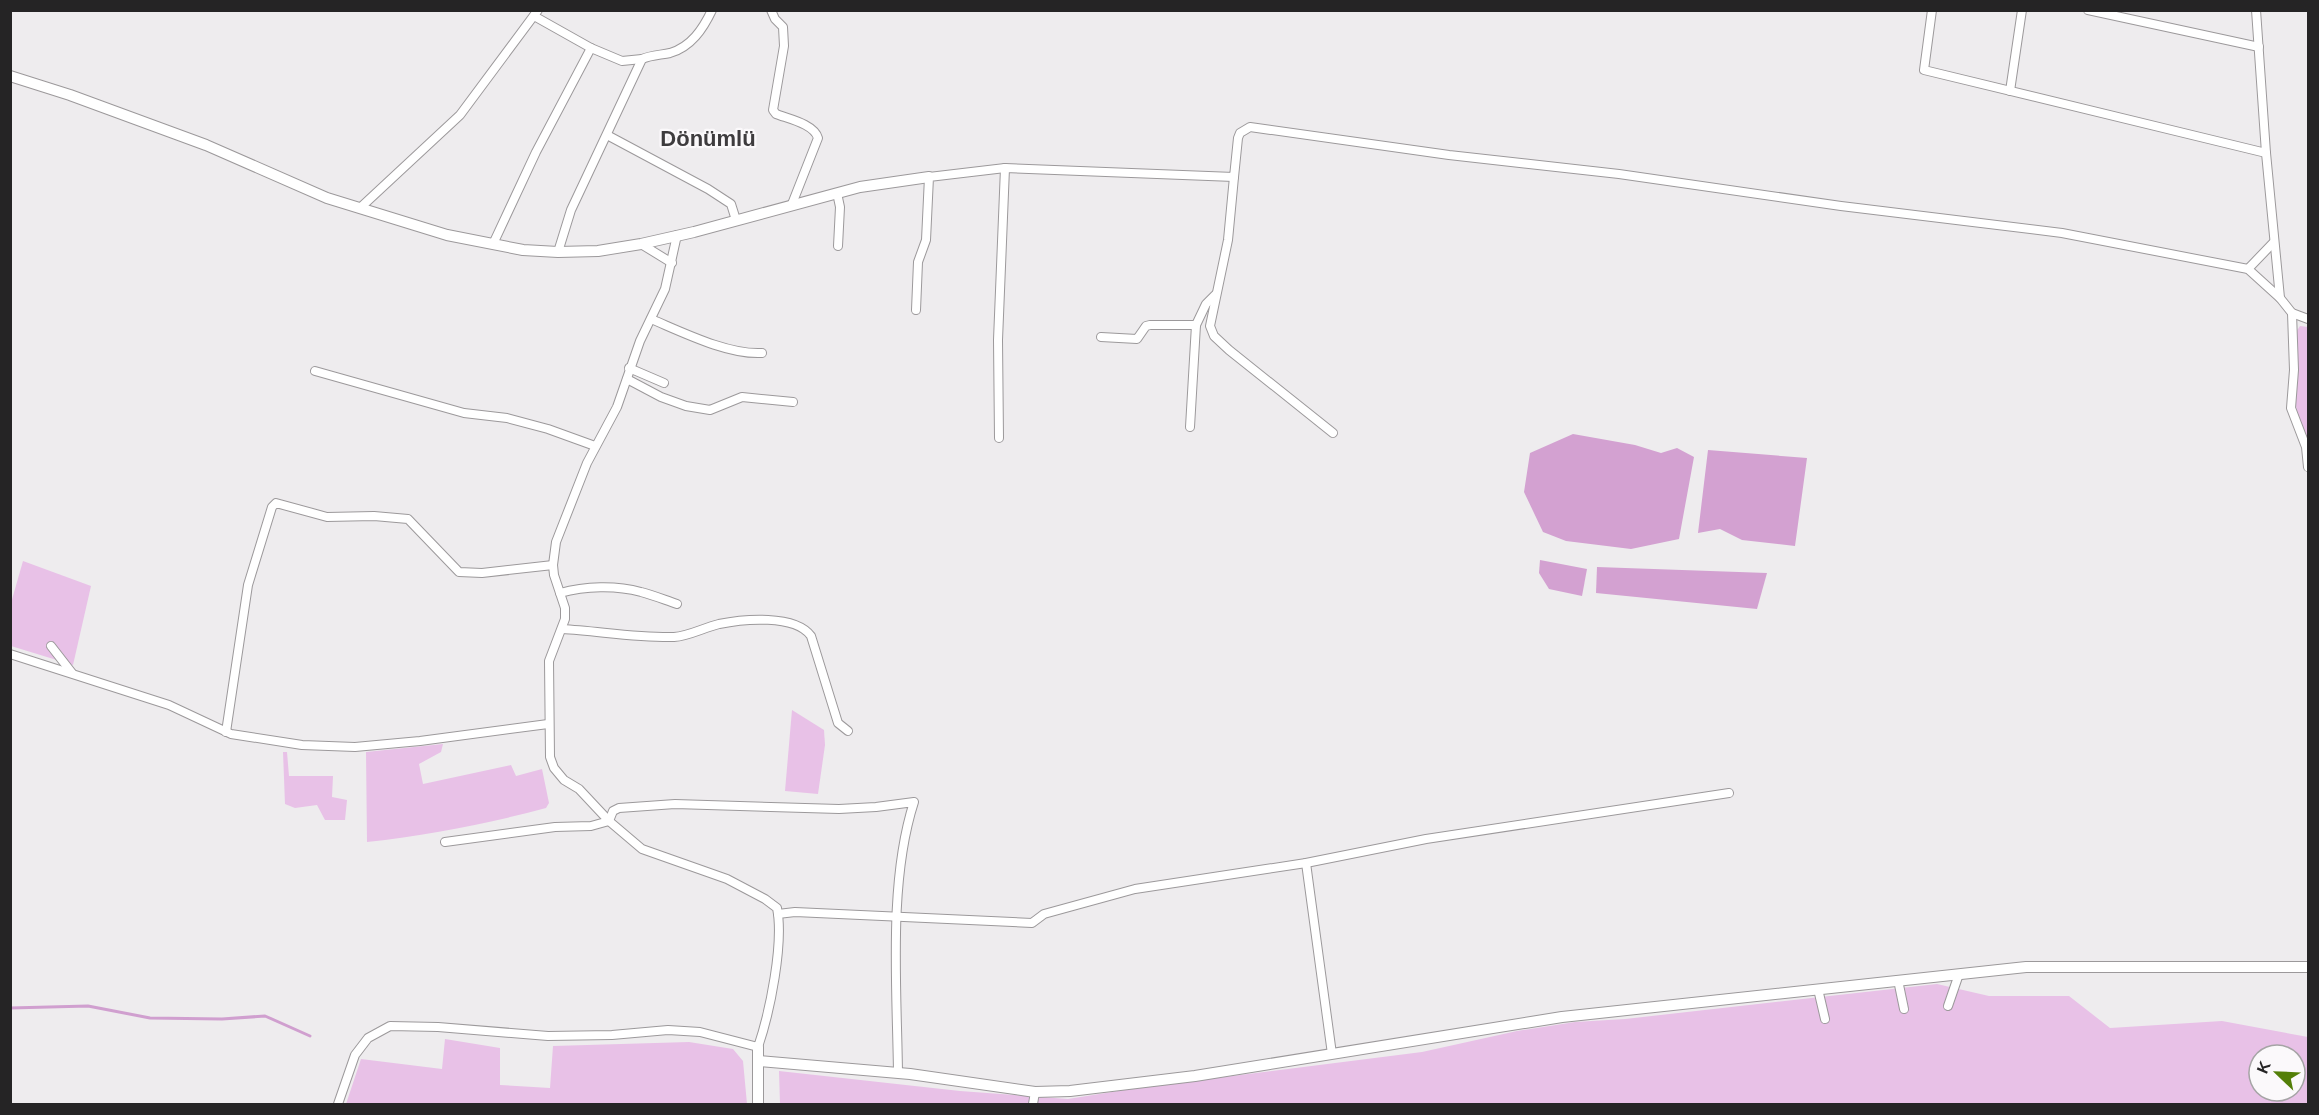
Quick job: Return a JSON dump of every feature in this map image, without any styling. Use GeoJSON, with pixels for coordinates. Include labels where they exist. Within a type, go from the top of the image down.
{"type":"FeatureCollection","features":[{"type":"Feature","properties":{"kind":"street"},"geometry":{"type":"LineString","coordinates":[[360,208],[460,115],[536,13],[591,48],[622,62],[671,52],[692,42],[712,10]]}},
{"type":"Feature","properties":{"kind":"street"},"geometry":{"type":"LineString","coordinates":[[771,10],[775,19],[783,27],[784,46],[773,110],[776,114],[810,128],[816,132],[818,138],[792,204]]}},
{"type":"Feature","properties":{"kind":"street"},"geometry":{"type":"LineString","coordinates":[[1932,10],[1924,70],[2266,153]]}},
{"type":"Feature","properties":{"kind":"street"},"geometry":{"type":"LineString","coordinates":[[2010,91],[2022,10]]}},
{"type":"Feature","properties":{"kind":"street"},"geometry":{"type":"LineString","coordinates":[[2088,10],[2259,48]]}},
{"type":"Feature","properties":{"kind":"street"},"geometry":{"type":"LineString","coordinates":[[2256,10],[2266,153],[2280,298]]}},
{"type":"Feature","properties":{"kind":"street"},"geometry":{"type":"LineString","coordinates":[[493,244],[536,152],[591,48]]}},
{"type":"Feature","properties":{"kind":"street"},"geometry":{"type":"LineString","coordinates":[[558,252],[571,210],[642,59]]}},
{"type":"Feature","properties":{"kind":"street"},"geometry":{"type":"LineString","coordinates":[[10,76],[70,95],[206,145],[327,198],[447,235],[523,250],[598,251],[641,244],[837,193],[929,177],[1005,168],[1234,177]]}},
{"type":"Feature","properties":{"kind":"street"},"geometry":{"type":"LineString","coordinates":[[1333,433],[1214,336],[1210,326],[1228,240],[1238,138],[1240,133],[1250,127],[1449,155],[1619,174],[1841,206],[2062,233],[2248,270],[2280,298],[2292,313],[2308,319]]}},
{"type":"Feature","properties":{"kind":"street"},"geometry":{"type":"LineString","coordinates":[[607,135],[708,189],[731,204],[736,220]]}},
{"type":"Feature","properties":{"kind":"street"},"geometry":{"type":"LineString","coordinates":[[999,438],[998,340],[1005,168]]}},
{"type":"Feature","properties":{"kind":"street"},"geometry":{"type":"LineString","coordinates":[[916,310],[918,262],[926,240],[929,177]]}},
{"type":"Feature","properties":{"kind":"street"},"geometry":{"type":"LineString","coordinates":[[837,193],[840,207],[838,246]]}},
{"type":"Feature","properties":{"kind":"street"},"geometry":{"type":"LineString","coordinates":[[677,235],[665,289],[629,368],[617,407],[595,446],[556,542],[553,565],[565,608],[565,619],[549,661],[550,757],[554,768],[564,780],[579,789],[609,821],[642,849],[727,879],[777,908],[781,925],[767,1021],[758,1047],[760,1060],[758,1104]]}},
{"type":"Feature","properties":{"kind":"street"},"geometry":{"type":"LineString","coordinates":[[2248,270],[2274,243]]}},
{"type":"Feature","properties":{"kind":"street"},"geometry":{"type":"LineString","coordinates":[[641,244],[672,263]]}},
{"type":"Feature","properties":{"kind":"street"},"geometry":{"type":"LineString","coordinates":[[1190,428],[1196,325],[1206,304],[1215,295]]}},
{"type":"Feature","properties":{"kind":"street"},"geometry":{"type":"LineString","coordinates":[[2292,313],[2294,370],[2290,408],[2306,447],[2308,467]]}},
{"type":"Feature","properties":{"kind":"street"},"geometry":{"type":"LineString","coordinates":[[651,319],[710,342],[752,354],[762,353]]}},
{"type":"Feature","properties":{"kind":"street"},"geometry":{"type":"LineString","coordinates":[[1101,337],[1137,339],[1146,326],[1150,325],[1196,325]]}},
{"type":"Feature","properties":{"kind":"street"},"geometry":{"type":"LineString","coordinates":[[629,368],[664,383]]}},
{"type":"Feature","properties":{"kind":"street"},"geometry":{"type":"LineString","coordinates":[[315,371],[464,413],[507,418],[548,429],[595,446]]}},
{"type":"Feature","properties":{"kind":"street"},"geometry":{"type":"LineString","coordinates":[[627,379],[661,397],[686,406],[710,410],[742,397],[793,402]]}},
{"type":"Feature","properties":{"kind":"street"},"geometry":{"type":"LineString","coordinates":[[226,732],[248,585],[272,507],[276,503],[327,517],[374,516],[408,519],[459,572],[482,573],[553,565]]}},
{"type":"Feature","properties":{"kind":"street"},"geometry":{"type":"LineString","coordinates":[[560,593],[575,589],[604,587],[638,591],[677,604]]}},
{"type":"Feature","properties":{"kind":"street"},"geometry":{"type":"LineString","coordinates":[[562,629],[675,637],[720,624],[760,620],[793,623],[804,628],[811,636],[838,723],[848,731]]}},
{"type":"Feature","properties":{"kind":"street"},"geometry":{"type":"LineString","coordinates":[[51,646],[72,674]]}},
{"type":"Feature","properties":{"kind":"street"},"geometry":{"type":"LineString","coordinates":[[10,654],[170,705],[226,732],[302,745],[355,747],[420,741],[548,723]]}},
{"type":"Feature","properties":{"kind":"street"},"geometry":{"type":"LineString","coordinates":[[778,914],[795,912],[1032,923],[1044,914],[1135,889],[1306,863],[1426,839],[1543,823],[1729,792]]}},
{"type":"Feature","properties":{"kind":"street"},"geometry":{"type":"LineString","coordinates":[[609,821],[613,811],[619,808],[675,804],[839,809],[914,802],[906,831],[897,917],[898,1072]]}},
{"type":"Feature","properties":{"kind":"street"},"geometry":{"type":"LineString","coordinates":[[445,842],[555,827],[591,826],[609,821]]}},
{"type":"Feature","properties":{"kind":"street"},"geometry":{"type":"LineString","coordinates":[[1306,863],[1332,1054]]}},
{"type":"Feature","properties":{"kind":"street"},"geometry":{"type":"LineString","coordinates":[[760,1060],[898,1072],[1035,1092],[1070,1090],[1195,1076],[1562,1017],[2026,967],[2308,967]]}},
{"type":"Feature","properties":{"kind":"street"},"geometry":{"type":"LineString","coordinates":[[1948,1006],[1959,974]]}},
{"type":"Feature","properties":{"kind":"street"},"geometry":{"type":"LineString","coordinates":[[1899,980],[1904,1009]]}},
{"type":"Feature","properties":{"kind":"street"},"geometry":{"type":"LineString","coordinates":[[1818,989],[1825,1019]]}},
{"type":"Feature","properties":{"kind":"street"},"geometry":{"type":"LineString","coordinates":[[338,1104],[356,1055],[368,1038],[390,1026],[438,1027],[548,1036],[612,1035],[668,1030],[700,1032],[758,1047]]}},
{"type":"Feature","properties":{"kind":"street"},"geometry":{"type":"LineString","coordinates":[[1033,1104],[1035,1092]]}},
{"type":"Feature","properties":{"kind":"shaded area"},"geometry":{"type":"Polygon","coordinates":[[[2300,326],[2308,327],[2308,439],[2297,414],[2295,398],[2296,332],[2300,326]]]}},
{"type":"Feature","properties":{"kind":"shaded area"},"geometry":{"type":"Polygon","coordinates":[[[1573,434],[1635,445],[1661,453],[1677,448],[1694,457],[1679,539],[1631,549],[1566,541],[1543,532],[1524,492],[1530,453],[1573,434]]]}},
{"type":"Feature","properties":{"kind":"shaded area"},"geometry":{"type":"Polygon","coordinates":[[[1708,450],[1807,458],[1795,546],[1742,540],[1720,529],[1698,533],[1708,450]]]}},
{"type":"Feature","properties":{"kind":"shaded area"},"geometry":{"type":"Polygon","coordinates":[[[1540,560],[1587,569],[1582,596],[1549,589],[1539,573],[1540,560]]]}},
{"type":"Feature","properties":{"kind":"shaded area"},"geometry":{"type":"Polygon","coordinates":[[[23,561],[91,586],[73,665],[11,646],[11,603],[23,561]]]}},
{"type":"Feature","properties":{"kind":"shaded area"},"geometry":{"type":"Polygon","coordinates":[[[1597,567],[1767,573],[1757,609],[1596,593],[1597,567]]]}},
{"type":"Feature","properties":{"kind":"shaded area"},"geometry":{"type":"Polygon","coordinates":[[[792,710],[824,730],[825,745],[818,794],[785,791],[792,710]]]}},
{"type":"Feature","properties":{"kind":"shaded area"},"geometry":{"type":"Polygon","coordinates":[[[443,744],[441,752],[419,764],[423,784],[511,765],[516,776],[542,769],[549,803],[546,808],[480,824],[367,842],[366,752],[443,744]]]}},
{"type":"Feature","properties":{"kind":"shaded area"},"geometry":{"type":"Polygon","coordinates":[[[283,752],[287,752],[289,776],[333,776],[332,797],[347,800],[345,820],[325,820],[317,805],[295,808],[285,804],[283,752]]]}},
{"type":"Feature","properties":{"kind":"shaded area"},"geometry":{"type":"Polygon","coordinates":[[[1937,984],[1989,996],[2069,996],[2110,1028],[2222,1021],[2308,1037],[2308,1103],[780,1104],[779,1071],[960,1091],[1068,1099],[1137,1088],[1422,1052],[1517,1031],[1575,1022],[1625,1019],[1937,984]]]}},
{"type":"Feature","properties":{"kind":"shaded area"},"geometry":{"type":"Polygon","coordinates":[[[445,1039],[500,1048],[500,1085],[550,1088],[553,1046],[689,1042],[733,1049],[743,1061],[747,1104],[346,1104],[361,1059],[442,1069],[445,1039]]]}},
{"type":"Feature","properties":{"kind":"waterway"},"geometry":{"type":"LineString","coordinates":[[10,1008],[88,1006],[150,1018],[222,1019],[265,1016],[310,1036]]}},
{"type":"Feature","properties":{"kind":"district","name":"Dönümlü"},"geometry":{"type":"Point","coordinates":[708,138]}}]}
